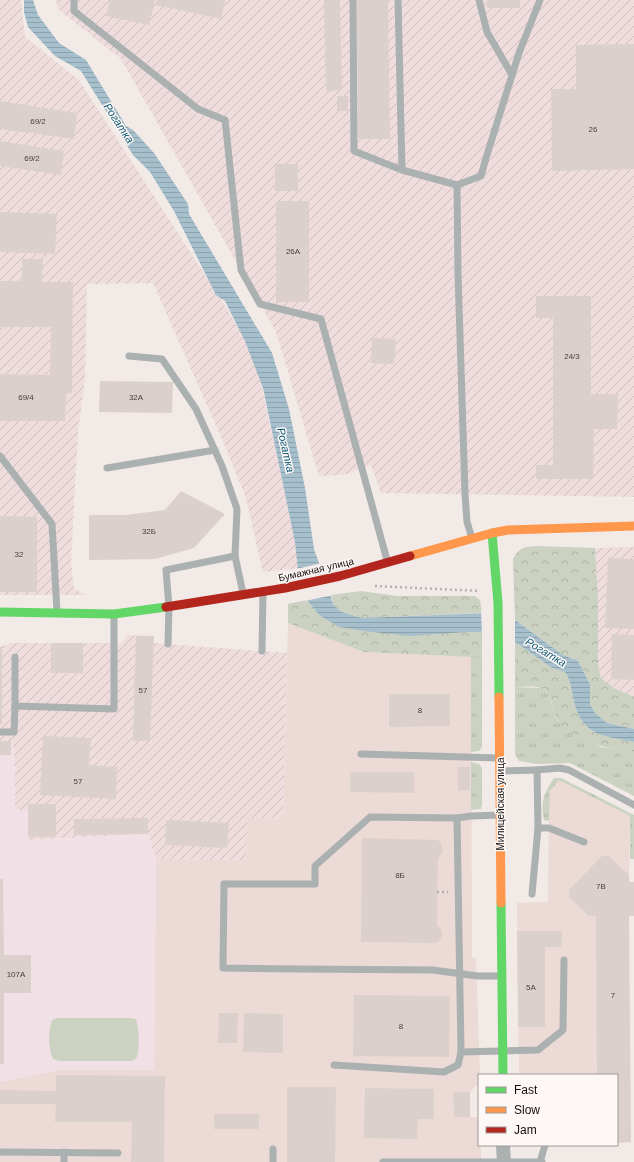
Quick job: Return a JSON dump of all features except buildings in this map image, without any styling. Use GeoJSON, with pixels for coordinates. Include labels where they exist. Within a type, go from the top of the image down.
{"type":"FeatureCollection","features":[{"type":"Feature","properties":{"kind":"street","name":"Бумажная улица"},"geometry":{"type":"LineString","coordinates":[[0,612],[114,614],[169,607],[263,592],[340,576],[472,538],[508,530],[634,526]]}},
{"type":"Feature","properties":{"kind":"street","name":"Милицейская улица"},"geometry":{"type":"LineString","coordinates":[[492,533],[498,603],[503,1074]]}},
{"type":"Feature","properties":{"kind":"street"},"geometry":{"type":"LineString","coordinates":[[503,1146],[504,1162]]}},
{"type":"Feature","properties":{"kind":"lane"},"geometry":{"type":"LineString","coordinates":[[74,0],[74,11],[198,109],[225,120],[241,270],[260,304],[321,319],[388,562]]}},
{"type":"Feature","properties":{"kind":"lane"},"geometry":{"type":"LineString","coordinates":[[352,0],[354,151],[402,170],[457,185],[482,176],[486,158],[519,53],[540,0]]}},
{"type":"Feature","properties":{"kind":"lane"},"geometry":{"type":"LineString","coordinates":[[398,0],[402,170]]}},
{"type":"Feature","properties":{"kind":"lane"},"geometry":{"type":"LineString","coordinates":[[479,0],[487,32],[512,75]]}},
{"type":"Feature","properties":{"kind":"lane"},"geometry":{"type":"LineString","coordinates":[[457,185],[464,494],[467,522],[472,538]]}},
{"type":"Feature","properties":{"kind":"lane"},"geometry":{"type":"LineString","coordinates":[[129,356],[162,359],[196,409],[237,509],[235,556],[243,595]]}},
{"type":"Feature","properties":{"kind":"lane"},"geometry":{"type":"LineString","coordinates":[[107,468],[214,450]]}},
{"type":"Feature","properties":{"kind":"lane"},"geometry":{"type":"LineString","coordinates":[[0,456],[52,524],[57,613]]}},
{"type":"Feature","properties":{"kind":"lane"},"geometry":{"type":"LineString","coordinates":[[168,644],[169,607],[166,570],[235,556]]}},
{"type":"Feature","properties":{"kind":"lane"},"geometry":{"type":"LineString","coordinates":[[262,651],[263,592]]}},
{"type":"Feature","properties":{"kind":"lane"},"geometry":{"type":"LineString","coordinates":[[14,706],[114,709],[114,614]]}},
{"type":"Feature","properties":{"kind":"lane"},"geometry":{"type":"LineString","coordinates":[[0,732],[14,732],[15,657]]}},
{"type":"Feature","properties":{"kind":"lane"},"geometry":{"type":"LineString","coordinates":[[361,754],[500,758]]}},
{"type":"Feature","properties":{"kind":"lane"},"geometry":{"type":"LineString","coordinates":[[500,771],[560,768],[569,770],[634,805]]}},
{"type":"Feature","properties":{"kind":"lane"},"geometry":{"type":"LineString","coordinates":[[532,894],[538,828],[537,770]]}},
{"type":"Feature","properties":{"kind":"lane"},"geometry":{"type":"LineString","coordinates":[[500,816],[471,816],[457,818],[370,817],[316,866],[315,884],[224,884],[223,968],[433,970],[477,976],[502,976]]}},
{"type":"Feature","properties":{"kind":"lane"},"geometry":{"type":"LineString","coordinates":[[334,1065],[444,1072],[458,1065],[461,1052],[457,818]]}},
{"type":"Feature","properties":{"kind":"lane"},"geometry":{"type":"LineString","coordinates":[[538,828],[549,828],[584,842]]}},
{"type":"Feature","properties":{"kind":"lane"},"geometry":{"type":"LineString","coordinates":[[461,1052],[538,1050],[563,1030],[564,960]]}},
{"type":"Feature","properties":{"kind":"lane"},"geometry":{"type":"LineString","coordinates":[[383,1162],[541,1162],[545,1146]]}},
{"type":"Feature","properties":{"kind":"lane"},"geometry":{"type":"LineString","coordinates":[[273,1149],[273,1162]]}},
{"type":"Feature","properties":{"kind":"lane"},"geometry":{"type":"LineString","coordinates":[[0,1152],[118,1153]]}},
{"type":"Feature","properties":{"kind":"lane"},"geometry":{"type":"LineString","coordinates":[[64,1152],[64,1162]]}},
{"type":"Feature","properties":{"kind":"path"},"geometry":{"type":"LineString","coordinates":[[374,586],[478,590],[484,595]]}},
{"type":"Feature","properties":{"kind":"path"},"geometry":{"type":"LineString","coordinates":[[437,892],[451,892]]}},
{"type":"Feature","properties":{"kind":"shaded area"},"geometry":{"type":"Polygon","coordinates":[[[0,0],[21,0],[25,37],[79,80],[254,351],[301,568],[263,572],[246,498],[225,446],[153,283],[87,284],[85,379],[78,432],[71,563],[74,589],[86,595],[0,595],[0,0]]]}},
{"type":"Feature","properties":{"kind":"shaded area"},"geometry":{"type":"Polygon","coordinates":[[[56,0],[634,0],[634,497],[381,493],[371,465],[343,475],[319,476],[276,332],[121,59],[58,9],[56,0]]]}},
{"type":"Feature","properties":{"kind":"shaded area"},"geometry":{"type":"Polygon","coordinates":[[[634,547],[634,697],[614,688],[601,678],[598,664],[598,598],[595,548],[634,547]]]}},
{"type":"Feature","properties":{"kind":"shaded area"},"geometry":{"type":"Polygon","coordinates":[[[288,623],[364,652],[471,657],[472,957],[476,959],[480,1074],[478,1074],[478,1084],[470,1092],[453,1092],[454,1117],[478,1117],[478,1146],[481,1146],[481,1162],[0,1162],[0,1082],[59,1070],[154,1070],[156,859],[246,860],[248,818],[283,819],[288,623]]]}},
{"type":"Feature","properties":{"kind":"shaded area"},"geometry":{"type":"Polygon","coordinates":[[[127,635],[154,636],[154,643],[287,653],[283,819],[248,818],[246,860],[156,859],[148,834],[28,840],[28,811],[15,810],[14,752],[11,741],[0,741],[0,647],[11,643],[122,643],[127,635]]]}},
{"type":"Feature","properties":{"kind":"shaded area"},"geometry":{"type":"Polygon","coordinates":[[[0,741],[11,741],[14,752],[15,810],[28,811],[28,840],[148,834],[156,859],[154,1070],[59,1070],[0,1082],[0,741]]]}},
{"type":"Feature","properties":{"kind":"shaded area"},"geometry":{"type":"Polygon","coordinates":[[[559,779],[630,816],[629,875],[597,1074],[519,1074],[517,903],[548,902],[549,791],[559,779]]]}},
{"type":"Feature","properties":{"kind":"green space"},"geometry":{"type":"Polygon","coordinates":[[[538,546],[595,548],[598,598],[598,664],[601,678],[614,688],[634,697],[634,729],[607,723],[595,713],[590,704],[590,684],[578,661],[563,655],[515,620],[513,559],[521,549],[538,546]]]}},
{"type":"Feature","properties":{"kind":"green space"},"geometry":{"type":"Polygon","coordinates":[[[361,591],[397,596],[475,596],[480,600],[482,613],[362,618],[342,612],[334,606],[331,595],[361,591]]]}},
{"type":"Feature","properties":{"kind":"green space"},"geometry":{"type":"Polygon","coordinates":[[[307,600],[319,615],[339,626],[364,631],[482,632],[482,653],[471,657],[364,652],[288,623],[288,604],[307,600]]]}},
{"type":"Feature","properties":{"kind":"green space"},"geometry":{"type":"Polygon","coordinates":[[[515,642],[552,668],[565,672],[570,683],[578,714],[589,728],[604,736],[634,742],[634,753],[616,750],[577,737],[569,732],[559,722],[549,696],[543,689],[533,687],[515,687],[515,642]]]}},
{"type":"Feature","properties":{"kind":"green space"},"geometry":{"type":"Polygon","coordinates":[[[482,653],[482,747],[479,751],[471,752],[471,657],[482,653]]]}},
{"type":"Feature","properties":{"kind":"green space"},"geometry":{"type":"Polygon","coordinates":[[[515,687],[542,688],[548,694],[557,720],[601,747],[634,753],[634,796],[570,763],[536,764],[519,761],[515,755],[515,687]]]}},
{"type":"Feature","properties":{"kind":"green space"},"geometry":{"type":"Polygon","coordinates":[[[471,762],[479,764],[482,768],[481,809],[471,810],[471,762]]]}},
{"type":"Feature","properties":{"kind":"green space"},"geometry":{"type":"Polygon","coordinates":[[[554,778],[561,778],[634,815],[634,859],[630,859],[630,816],[559,780],[550,791],[549,821],[544,820],[542,808],[544,798],[554,778]]]}},
{"type":"Feature","properties":{"kind":"green space"},"geometry":{"type":"Polygon","coordinates":[[[57,1018],[136,1019],[139,1039],[136,1059],[131,1061],[59,1061],[53,1059],[49,1045],[49,1034],[52,1020],[57,1018]]]}},
{"type":"Feature","properties":{"kind":"water","name":"Рогатка"},"geometry":{"type":"Polygon","coordinates":[[[24,0],[33,0],[38,15],[59,43],[86,60],[126,126],[133,130],[154,153],[188,204],[189,214],[272,353],[289,409],[305,488],[314,549],[334,606],[342,612],[362,618],[488,613],[515,620],[563,655],[578,661],[590,684],[590,704],[595,713],[607,723],[634,729],[634,742],[604,736],[589,728],[578,714],[570,683],[565,672],[552,668],[505,635],[482,632],[466,632],[409,636],[339,627],[319,615],[307,600],[298,571],[295,542],[263,388],[245,341],[225,301],[216,295],[174,211],[150,172],[133,155],[81,71],[55,56],[28,27],[24,12],[24,0]]]}},
{"type":"Feature","properties":{"kind":"pier"},"geometry":{"type":"Polygon","coordinates":[[[322,563],[333,595],[305,601],[296,569],[322,563]]]}},
{"type":"Feature","properties":{"kind":"pier"},"geometry":{"type":"Polygon","coordinates":[[[481,611],[488,611],[515,618],[515,644],[505,637],[482,634],[481,611]]]}},
{"type":"Feature","properties":{"kind":"traffic: fast"},"geometry":{"type":"LineString","coordinates":[[492,533],[498,603],[499,697]]}},
{"type":"Feature","properties":{"kind":"traffic: fast"},"geometry":{"type":"LineString","coordinates":[[0,612],[114,614],[166,607]]}},
{"type":"Feature","properties":{"kind":"traffic: fast"},"geometry":{"type":"LineString","coordinates":[[501,903],[503,1074]]}},
{"type":"Feature","properties":{"kind":"traffic: slow"},"geometry":{"type":"LineString","coordinates":[[410,556],[492,533],[508,530],[634,526]]}},
{"type":"Feature","properties":{"kind":"traffic: slow"},"geometry":{"type":"LineString","coordinates":[[499,697],[501,903]]}},
{"type":"Feature","properties":{"kind":"traffic: jam"},"geometry":{"type":"LineString","coordinates":[[166,607],[285,588],[340,576],[410,556]]}}]}
